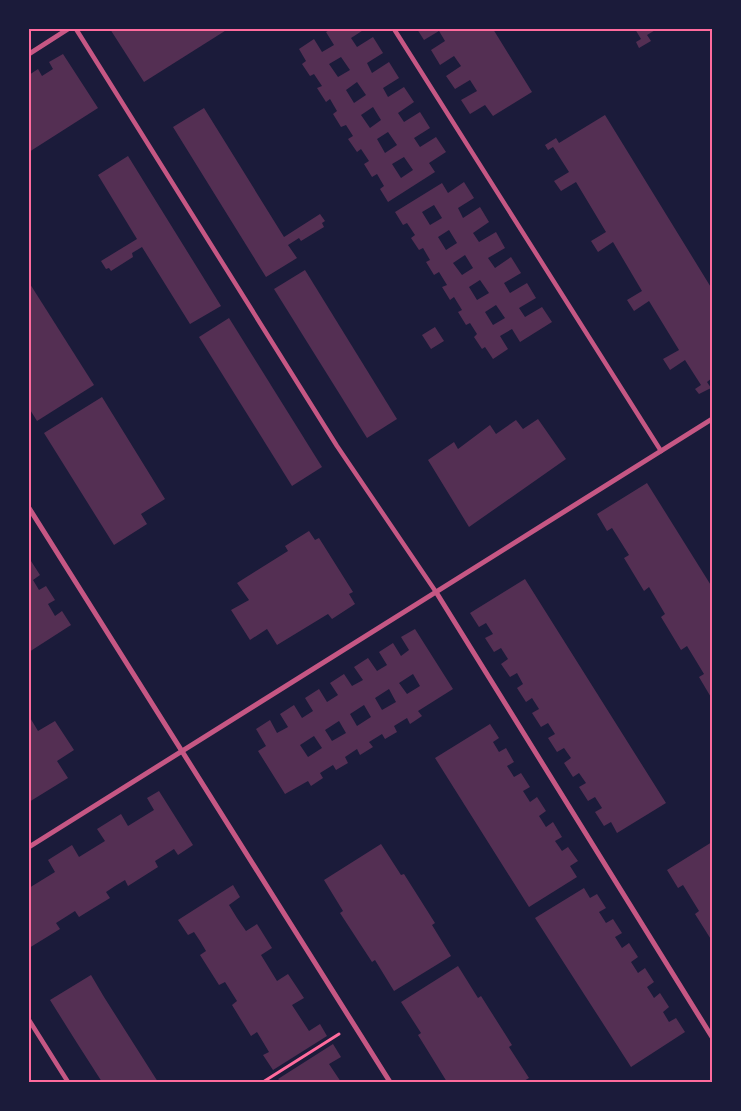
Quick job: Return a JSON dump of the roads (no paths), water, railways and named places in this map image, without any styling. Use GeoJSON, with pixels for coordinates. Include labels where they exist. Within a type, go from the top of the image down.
{"type":"FeatureCollection","features":[{"type":"Feature","properties":{"kind":"street"},"geometry":{"type":"LineString","coordinates":[[29,54],[68,29]]}},
{"type":"Feature","properties":{"kind":"street"},"geometry":{"type":"LineString","coordinates":[[76,29],[337,446],[436,592],[712,1037]]}},
{"type":"Feature","properties":{"kind":"street"},"geometry":{"type":"LineString","coordinates":[[394,29],[660,451]]}},
{"type":"Feature","properties":{"kind":"street"},"geometry":{"type":"LineString","coordinates":[[29,847],[712,419]]}},
{"type":"Feature","properties":{"kind":"street"},"geometry":{"type":"LineString","coordinates":[[29,508],[390,1082]]}},
{"type":"Feature","properties":{"kind":"street"},"geometry":{"type":"LineString","coordinates":[[29,1020],[68,1082]]}}]}
